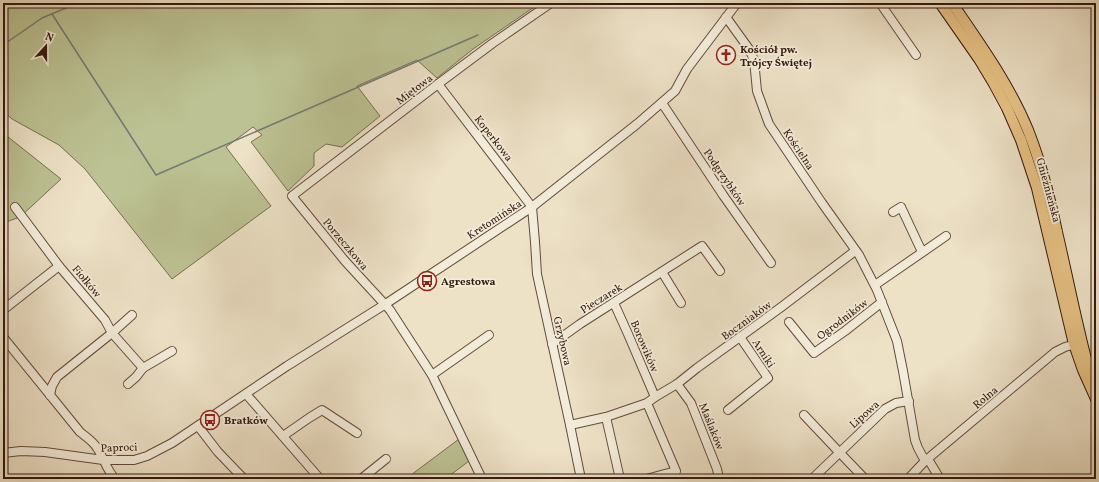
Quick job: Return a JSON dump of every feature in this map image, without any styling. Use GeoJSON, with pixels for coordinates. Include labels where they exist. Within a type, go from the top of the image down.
{"type":"FeatureCollection","features":[{"type":"Feature","properties":{"kind":"main road","name":"Gnieźnieńska"},"geometry":{"type":"LineString","coordinates":[[940,3],[992,80],[1005,102],[1020,135],[1037,188],[1078,343],[1096,393]]}},
{"type":"Feature","properties":{"kind":"main road","name":"Gnieźnieńska"},"geometry":{"type":"LineString","coordinates":[[952,3],[990,58],[1003,80],[1018,107],[1032,142],[1047,188],[1083,370],[1096,399]]}},
{"type":"Feature","properties":{"kind":"street","name":"Miętowa"},"geometry":{"type":"LineString","coordinates":[[292,196],[493,43],[551,3]]}},
{"type":"Feature","properties":{"kind":"street","name":"Kretomińska"},"geometry":{"type":"LineString","coordinates":[[224,409],[532,207],[637,124],[675,91],[687,69],[736,3]]}},
{"type":"Feature","properties":{"kind":"street"},"geometry":{"type":"LineString","coordinates":[[880,3],[916,55]]}},
{"type":"Feature","properties":{"kind":"street","name":"Kościelna"},"geometry":{"type":"LineString","coordinates":[[726,17],[749,49],[754,60],[757,92],[769,124],[856,251],[875,285],[897,341],[915,440],[918,448],[940,479]]}},
{"type":"Feature","properties":{"kind":"street","name":"Koperkowa"},"geometry":{"type":"LineString","coordinates":[[438,84],[532,207]]}},
{"type":"Feature","properties":{"kind":"street","name":"Podgrzybków"},"geometry":{"type":"LineString","coordinates":[[662,103],[723,195],[771,263]]}},
{"type":"Feature","properties":{"kind":"street","name":"Porzeczkowa"},"geometry":{"type":"LineString","coordinates":[[292,196],[345,261],[384,305]]}},
{"type":"Feature","properties":{"kind":"street","name":"Fiołków"},"geometry":{"type":"LineString","coordinates":[[15,207],[59,266],[105,320],[112,333],[143,368]]}},
{"type":"Feature","properties":{"kind":"street","name":"Grzybowa"},"geometry":{"type":"LineString","coordinates":[[532,207],[536,274],[581,479]]}},
{"type":"Feature","properties":{"kind":"street"},"geometry":{"type":"LineString","coordinates":[[893,212],[901,207],[922,252]]}},
{"type":"Feature","properties":{"kind":"street"},"geometry":{"type":"LineString","coordinates":[[875,285],[946,236]]}},
{"type":"Feature","properties":{"kind":"street","name":"Pieczarek"},"geometry":{"type":"LineString","coordinates":[[552,344],[580,324],[702,246],[720,271]]}},
{"type":"Feature","properties":{"kind":"street","name":"Boczniaków"},"geometry":{"type":"LineString","coordinates":[[570,426],[606,417],[647,403],[677,384],[696,368],[856,251]]}},
{"type":"Feature","properties":{"kind":"street"},"geometry":{"type":"LineString","coordinates":[[3,310],[59,266]]}},
{"type":"Feature","properties":{"kind":"street"},"geometry":{"type":"LineString","coordinates":[[662,272],[681,303]]}},
{"type":"Feature","properties":{"kind":"street","name":"Ogrodników"},"geometry":{"type":"LineString","coordinates":[[789,322],[814,353],[882,302]]}},
{"type":"Feature","properties":{"kind":"street","name":"Borowików"},"geometry":{"type":"LineString","coordinates":[[614,303],[655,397]]}},
{"type":"Feature","properties":{"kind":"street"},"geometry":{"type":"LineString","coordinates":[[384,305],[390,310],[432,375],[482,479]]}},
{"type":"Feature","properties":{"kind":"street"},"geometry":{"type":"LineString","coordinates":[[50,395],[52,386],[57,377],[132,315]]}},
{"type":"Feature","properties":{"kind":"street"},"geometry":{"type":"LineString","coordinates":[[432,375],[489,335]]}},
{"type":"Feature","properties":{"kind":"street"},"geometry":{"type":"LineString","coordinates":[[3,336],[80,432],[98,449],[110,474],[115,479]]}},
{"type":"Feature","properties":{"kind":"street","name":"Arniki"},"geometry":{"type":"LineString","coordinates":[[728,410],[768,378],[740,337]]}},
{"type":"Feature","properties":{"kind":"street","name":"Rolna"},"geometry":{"type":"LineString","coordinates":[[908,479],[927,460],[1056,352],[1062,348],[1078,343]]}},
{"type":"Feature","properties":{"kind":"street"},"geometry":{"type":"LineString","coordinates":[[128,384],[143,368],[172,351]]}},
{"type":"Feature","properties":{"kind":"street","name":"Maślaków"},"geometry":{"type":"LineString","coordinates":[[677,384],[691,403],[710,449],[719,479]]}},
{"type":"Feature","properties":{"kind":"street"},"geometry":{"type":"LineString","coordinates":[[246,394],[320,479]]}},
{"type":"Feature","properties":{"kind":"street","name":"Lipowa"},"geometry":{"type":"LineString","coordinates":[[812,479],[885,409],[896,403],[908,401]]}},
{"type":"Feature","properties":{"kind":"street"},"geometry":{"type":"LineString","coordinates":[[646,479],[676,471],[647,403]]}},
{"type":"Feature","properties":{"kind":"street","name":"Paproci"},"geometry":{"type":"LineString","coordinates":[[3,453],[21,451],[46,452],[103,460],[134,460],[147,456],[172,443],[224,409]]}},
{"type":"Feature","properties":{"kind":"street"},"geometry":{"type":"LineString","coordinates":[[283,436],[322,410],[357,433]]}},
{"type":"Feature","properties":{"kind":"street"},"geometry":{"type":"LineString","coordinates":[[804,415],[866,479]]}},
{"type":"Feature","properties":{"kind":"street"},"geometry":{"type":"LineString","coordinates":[[606,417],[620,479]]}},
{"type":"Feature","properties":{"kind":"street"},"geometry":{"type":"LineString","coordinates":[[198,426],[218,452],[244,479]]}},
{"type":"Feature","properties":{"kind":"street"},"geometry":{"type":"LineString","coordinates":[[360,479],[386,460]]}},
{"type":"Feature","properties":{"kind":"green space"},"geometry":{"type":"Polygon","coordinates":[[[3,3],[540,3],[473,49],[437,78],[417,60],[357,86],[380,116],[342,147],[326,144],[314,153],[314,166],[288,191],[251,142],[262,135],[253,127],[226,147],[271,206],[172,279],[85,169],[59,145],[12,119],[3,111],[3,3]]]}},
{"type":"Feature","properties":{"kind":"green space"},"geometry":{"type":"Polygon","coordinates":[[[3,133],[61,179],[20,217],[3,223],[3,133]]]}},
{"type":"Feature","properties":{"kind":"green space"},"geometry":{"type":"Polygon","coordinates":[[[459,439],[469,461],[445,479],[407,478],[459,439]]]}},
{"type":"Feature","properties":{"kind":"waterway"},"geometry":{"type":"LineString","coordinates":[[3,45],[42,18],[78,3]]}},
{"type":"Feature","properties":{"kind":"waterway"},"geometry":{"type":"LineString","coordinates":[[52,14],[156,175],[478,35]]}},
{"type":"Feature","properties":{"kind":"place","name":"Kościół pw. Trójcy Świętej"},"geometry":{"type":"Point","coordinates":[726,55]}},
{"type":"Feature","properties":{"kind":"place","name":"Agrestowa"},"geometry":{"type":"Point","coordinates":[427,281]}},
{"type":"Feature","properties":{"kind":"place","name":"Bratków"},"geometry":{"type":"Point","coordinates":[210,420]}}]}
